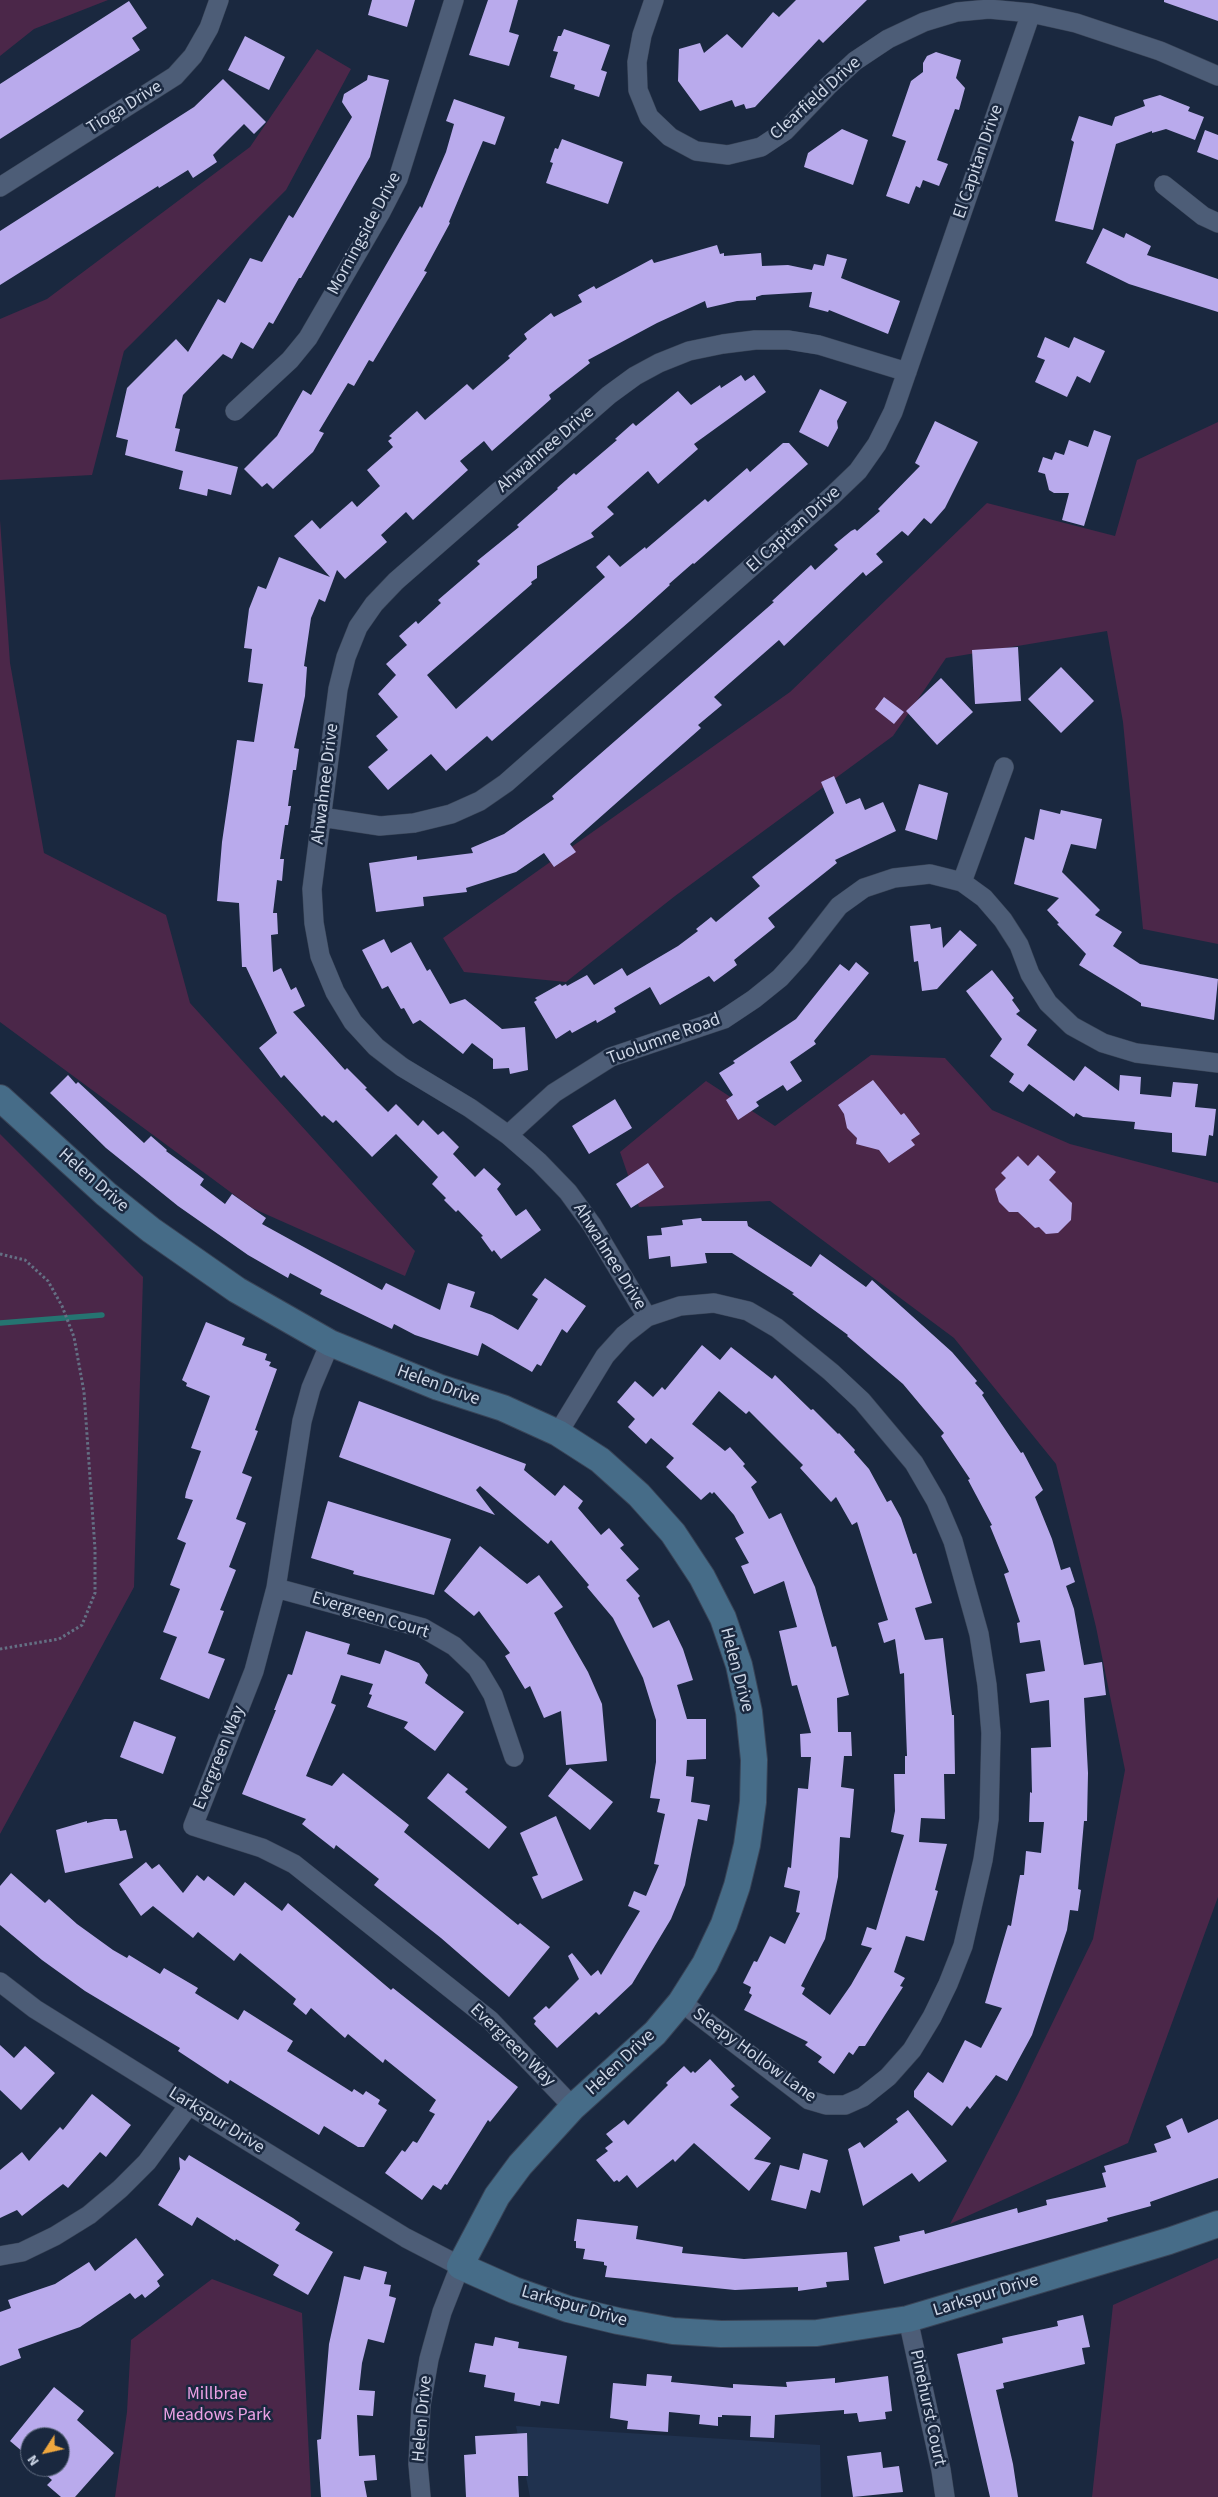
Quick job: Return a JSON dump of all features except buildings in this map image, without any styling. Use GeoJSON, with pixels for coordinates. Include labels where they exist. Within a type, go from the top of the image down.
{"type":"FeatureCollection","features":[{"type":"Feature","properties":{"kind":"street","name":"Tioga Drive"},"geometry":{"type":"LineString","coordinates":[[0,187],[175,76],[193,56],[208,28],[219,0]]}},
{"type":"Feature","properties":{"kind":"street","name":"Morningside Drive"},"geometry":{"type":"LineString","coordinates":[[235,411],[290,360],[308,338],[381,212],[398,179],[454,0]]}},
{"type":"Feature","properties":{"kind":"street","name":"Clearfield Drive"},"geometry":{"type":"LineString","coordinates":[[654,0],[642,35],[637,62],[638,90],[650,117],[670,138],[696,152],[728,155],[761,147],[777,136],[855,61],[888,40],[924,22],[957,12],[990,9],[1031,13],[1076,23],[1118,36],[1218,76]]}},
{"type":"Feature","properties":{"kind":"street","name":"El Capitan Drive"},"geometry":{"type":"LineString","coordinates":[[321,818],[380,826],[414,823],[451,814],[480,800],[506,783],[834,495],[858,470],[877,444],[892,412],[1031,13]]}},
{"type":"Feature","properties":{"kind":"street"},"geometry":{"type":"LineString","coordinates":[[1164,185],[1203,216],[1218,224]]}},
{"type":"Feature","properties":{"kind":"street","name":"Ahwahnee Drive"},"geometry":{"type":"LineString","coordinates":[[558,1433],[605,1356],[624,1335],[647,1317],[592,1225],[568,1192],[539,1162],[508,1135],[470,1108],[402,1068],[376,1047],[353,1022],[335,992],[320,956],[314,922],[312,889],[338,689],[349,650],[358,627],[396,581],[609,395],[635,376],[689,351],[755,340],[788,340],[819,345],[907,372]]}},
{"type":"Feature","properties":{"kind":"street"},"geometry":{"type":"LineString","coordinates":[[962,882],[1004,766]]}},
{"type":"Feature","properties":{"kind":"street","name":"Tuolumne Road"},"geometry":{"type":"LineString","coordinates":[[508,1135],[554,1093],[611,1057],[724,1019],[754,999],[780,978],[839,906],[864,888],[894,878],[930,874],[962,882],[984,898],[1003,920],[1019,945],[1030,974],[1048,1003],[1072,1026],[1103,1043],[1136,1053],[1218,1063]]}},
{"type":"Feature","properties":{"kind":"street","name":"Helen Drive"},"geometry":{"type":"LineString","coordinates":[[0,1098],[106,1194],[186,1256],[238,1290],[330,1343],[429,1384],[504,1408],[558,1433],[600,1460],[639,1495],[673,1532],[702,1577],[722,1618],[739,1665],[749,1712],[754,1760],[753,1802],[747,1845],[737,1886],[724,1924],[705,1964],[681,2002],[655,2034],[573,2107],[543,2138],[497,2196],[460,2266],[442,2312],[421,2405],[418,2464],[421,2497]]}},
{"type":"Feature","properties":{"kind":"street","name":"Sleepy Hollow Lane"},"geometry":{"type":"LineString","coordinates":[[647,1317],[680,1306],[705,1304],[748,1311],[776,1328],[831,1372],[887,1428],[914,1463],[936,1501],[953,1541],[979,1634],[987,1685],[991,1733],[989,1819],[975,1902],[962,1946],[932,2017],[912,2050],[888,2077],[863,2097],[845,2105],[826,2105],[809,2100],[681,2002]]}},
{"type":"Feature","properties":{"kind":"street","name":"Evergreen Way"},"geometry":{"type":"LineString","coordinates":[[330,1343],[311,1388],[302,1421],[276,1588],[254,1672],[193,1826],[262,1848],[294,1864],[490,2020],[573,2107]]}},
{"type":"Feature","properties":{"kind":"street","name":"Evergreen Court"},"geometry":{"type":"LineString","coordinates":[[276,1588],[423,1628],[454,1646],[477,1668],[493,1694],[514,1757]]}},
{"type":"Feature","properties":{"kind":"street","name":"Larkspur Drive"},"geometry":{"type":"LineString","coordinates":[[0,1982],[35,2009],[406,2238],[460,2266],[514,2290],[568,2309],[618,2321],[673,2331],[720,2334],[807,2334],[908,2319],[1169,2241],[1218,2224]]}},
{"type":"Feature","properties":{"kind":"street"},"geometry":{"type":"LineString","coordinates":[[0,2256],[22,2252],[55,2236],[89,2215],[120,2189],[147,2162],[189,2104]]}},
{"type":"Feature","properties":{"kind":"street","name":"Pinehurst Court"},"geometry":{"type":"LineString","coordinates":[[908,2319],[941,2470],[945,2497]]}},
{"type":"Feature","properties":{"kind":"path"},"geometry":{"type":"LineString","coordinates":[[0,1254],[25,1260],[48,1281],[62,1306],[74,1337],[84,1392],[95,1575],[95,1593],[82,1625],[59,1639],[0,1649]]}},
{"type":"Feature","properties":{"kind":"shaded area"},"geometry":{"type":"Polygon","coordinates":[[[516,2426],[820,2445],[821,2497],[530,2497],[516,2426]]]}},
{"type":"Feature","properties":{"kind":"green space"},"geometry":{"type":"Polygon","coordinates":[[[0,0],[108,0],[34,29],[0,56],[0,0]]]}},
{"type":"Feature","properties":{"kind":"green space"},"geometry":{"type":"Polygon","coordinates":[[[317,49],[351,69],[286,190],[124,351],[92,475],[0,480],[0,319],[47,299],[250,147],[317,49]]]}},
{"type":"Feature","properties":{"kind":"green space"},"geometry":{"type":"Polygon","coordinates":[[[1218,422],[1218,944],[1143,929],[1123,722],[1107,631],[946,658],[893,736],[675,896],[566,982],[464,972],[443,938],[790,692],[987,503],[1115,536],[1137,460],[1218,422]]]}},
{"type":"Feature","properties":{"kind":"green space"},"geometry":{"type":"Polygon","coordinates":[[[0,520],[10,663],[44,853],[166,915],[190,1003],[415,1251],[405,1276],[252,1208],[0,1022],[0,520]]]}},
{"type":"Feature","properties":{"kind":"green space"},"geometry":{"type":"Polygon","coordinates":[[[871,1055],[945,1058],[992,1110],[1070,1144],[1218,1183],[1218,1897],[1128,2143],[950,2224],[1018,2094],[1093,1939],[1125,1770],[1096,1627],[1056,1464],[954,1338],[770,1201],[639,1207],[620,1152],[706,1081],[775,1126],[871,1055]]]}},
{"type":"Feature","properties":{"kind":"green space"},"geometry":{"type":"Polygon","coordinates":[[[0,1134],[143,1277],[134,1587],[0,1834],[0,1134]]]}},
{"type":"Feature","properties":{"kind":"green space"},"geometry":{"type":"Polygon","coordinates":[[[1218,2258],[1218,2497],[1092,2497],[1113,2305],[1218,2258]]]}},
{"type":"Feature","properties":{"kind":"green space","name":"Millbrae Meadows Park"},"geometry":{"type":"Polygon","coordinates":[[[212,2279],[302,2313],[311,2497],[115,2497],[127,2412],[131,2340],[212,2279]]]}},
{"type":"Feature","properties":{"kind":"waterway"},"geometry":{"type":"LineString","coordinates":[[0,1323],[102,1315]]}}]}
